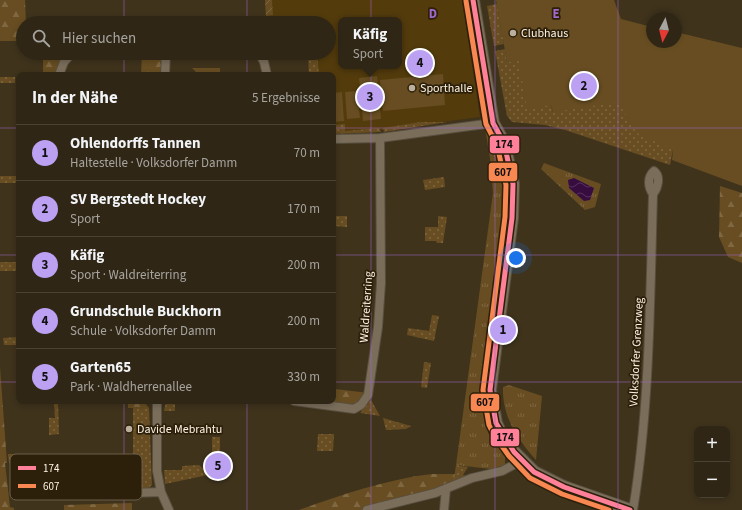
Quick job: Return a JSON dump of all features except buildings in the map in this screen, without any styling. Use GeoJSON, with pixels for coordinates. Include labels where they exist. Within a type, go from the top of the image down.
{"type":"FeatureCollection","features":[{"type":"Feature","properties":{"kind":"main road"},"geometry":{"type":"LineString","coordinates":[[473,0],[493,123],[504,143],[513,184],[514,202],[490,390],[498,428],[521,461],[534,472],[550,480],[631,510]]}},
{"type":"Feature","properties":{"kind":"street"},"geometry":{"type":"LineString","coordinates":[[60,72],[66,60]]}},
{"type":"Feature","properties":{"kind":"street"},"geometry":{"type":"LineString","coordinates":[[165,72],[166,60]]}},
{"type":"Feature","properties":{"kind":"street"},"geometry":{"type":"LineString","coordinates":[[263,60],[266,72]]}},
{"type":"Feature","properties":{"kind":"street"},"geometry":{"type":"LineString","coordinates":[[336,139],[380,138],[493,123]]}},
{"type":"Feature","properties":{"kind":"street","name":"Waldreiterring"},"geometry":{"type":"LineString","coordinates":[[316,404],[354,409],[361,406],[368,395],[377,337],[380,296],[380,138]]}},
{"type":"Feature","properties":{"kind":"street","name":"Volksdorfer Grenzweg"},"geometry":{"type":"LineString","coordinates":[[631,510],[645,413],[653,194]]}},
{"type":"Feature","properties":{"kind":"street"},"geometry":{"type":"LineString","coordinates":[[158,404],[157,471],[160,492],[169,510]]}},
{"type":"Feature","properties":{"kind":"street"},"geometry":{"type":"LineString","coordinates":[[367,510],[446,489],[472,478],[502,471],[521,461]]}},
{"type":"Feature","properties":{"kind":"street"},"geometry":{"type":"LineString","coordinates":[[444,510],[446,489]]}},
{"type":"Feature","properties":{"kind":"street"},"geometry":{"type":"LineString","coordinates":[[142,493],[160,492]]}},
{"type":"Feature","properties":{"kind":"shaded area"},"geometry":{"type":"Polygon","coordinates":[[[265,0],[462,0],[480,117],[382,130],[336,133],[336,72],[309,72],[308,60],[336,60],[336,16],[266,16],[265,0]]]}},
{"type":"Feature","properties":{"kind":"green space"},"geometry":{"type":"Polygon","coordinates":[[[0,0],[25,0],[26,16],[16,16],[16,41],[0,41],[0,0]]]}},
{"type":"Feature","properties":{"kind":"green space"},"geometry":{"type":"Polygon","coordinates":[[[265,0],[272,0],[273,15],[266,16],[265,0]]]}},
{"type":"Feature","properties":{"kind":"green space"},"geometry":{"type":"Polygon","coordinates":[[[496,0],[614,0],[621,19],[646,25],[646,48],[682,48],[682,33],[742,48],[742,186],[672,160],[673,150],[637,133],[618,102],[553,112],[551,105],[527,109],[519,61],[507,62],[496,0]]]}},
{"type":"Feature","properties":{"kind":"green space"},"geometry":{"type":"Polygon","coordinates":[[[497,4],[504,44],[494,46],[487,6],[497,4]]]}},
{"type":"Feature","properties":{"kind":"green space"},"geometry":{"type":"Polygon","coordinates":[[[621,20],[634,38],[646,40],[646,48],[660,48],[673,150],[670,165],[565,130],[545,125],[512,122],[507,116],[495,51],[505,49],[507,62],[518,60],[551,105],[553,112],[621,20]]]}},
{"type":"Feature","properties":{"kind":"green space"},"geometry":{"type":"Polygon","coordinates":[[[43,60],[68,60],[61,72],[43,72],[43,60]]]}},
{"type":"Feature","properties":{"kind":"green space"},"geometry":{"type":"Polygon","coordinates":[[[142,60],[162,60],[162,72],[141,72],[142,60]]]}},
{"type":"Feature","properties":{"kind":"green space"},"geometry":{"type":"Polygon","coordinates":[[[308,60],[318,60],[319,72],[309,72],[308,60]]]}},
{"type":"Feature","properties":{"kind":"green space"},"geometry":{"type":"Polygon","coordinates":[[[192,68],[220,68],[220,72],[196,72],[192,68]]]}},
{"type":"Feature","properties":{"kind":"green space","name":"Sporthalle"},"geometry":{"type":"Polygon","coordinates":[[[443,74],[445,105],[383,111],[380,80],[443,74]]]}},
{"type":"Feature","properties":{"kind":"green space"},"geometry":{"type":"Polygon","coordinates":[[[377,76],[381,119],[363,121],[359,78],[377,76]]]}},
{"type":"Feature","properties":{"kind":"green space"},"geometry":{"type":"Polygon","coordinates":[[[0,77],[15,77],[15,83],[0,83],[0,77]]]}},
{"type":"Feature","properties":{"kind":"green space"},"geometry":{"type":"Polygon","coordinates":[[[357,91],[360,118],[347,119],[345,92],[357,91]]]}},
{"type":"Feature","properties":{"kind":"green space"},"geometry":{"type":"Polygon","coordinates":[[[342,92],[344,121],[336,122],[336,93],[342,92]]]}},
{"type":"Feature","properties":{"kind":"green space"},"geometry":{"type":"Polygon","coordinates":[[[473,118],[384,132],[383,128],[421,122],[447,122],[473,118]]]}},
{"type":"Feature","properties":{"kind":"green space"},"geometry":{"type":"Polygon","coordinates":[[[345,124],[345,131],[379,128],[381,132],[336,134],[336,125],[345,124]]]}},
{"type":"Feature","properties":{"kind":"green space"},"geometry":{"type":"Polygon","coordinates":[[[485,128],[494,129],[507,185],[507,217],[486,366],[482,410],[495,442],[505,456],[505,465],[491,469],[456,465],[493,193],[490,158],[485,128]]]}},
{"type":"Feature","properties":{"kind":"green space"},"geometry":{"type":"Polygon","coordinates":[[[544,163],[601,184],[595,207],[585,210],[541,169],[544,163]]]}},
{"type":"Feature","properties":{"kind":"green space"},"geometry":{"type":"Polygon","coordinates":[[[0,176],[16,176],[16,183],[0,183],[0,176]]]}},
{"type":"Feature","properties":{"kind":"green space"},"geometry":{"type":"Polygon","coordinates":[[[444,177],[445,187],[425,190],[423,180],[444,177]]]}},
{"type":"Feature","properties":{"kind":"green space"},"geometry":{"type":"Polygon","coordinates":[[[720,186],[742,193],[742,263],[728,257],[719,237],[720,186]]]}},
{"type":"Feature","properties":{"kind":"green space"},"geometry":{"type":"Polygon","coordinates":[[[336,216],[347,216],[347,227],[336,226],[336,216]]]}},
{"type":"Feature","properties":{"kind":"green space"},"geometry":{"type":"Polygon","coordinates":[[[438,216],[447,217],[443,243],[437,243],[436,241],[425,241],[425,227],[438,227],[438,216]]]}},
{"type":"Feature","properties":{"kind":"green space"},"geometry":{"type":"Polygon","coordinates":[[[0,262],[16,262],[16,271],[0,271],[0,262]]]}},
{"type":"Feature","properties":{"kind":"green space"},"geometry":{"type":"Polygon","coordinates":[[[432,315],[439,316],[434,341],[407,335],[408,328],[429,331],[432,315]]]}},
{"type":"Feature","properties":{"kind":"green space"},"geometry":{"type":"Polygon","coordinates":[[[16,337],[16,345],[4,345],[3,338],[16,337]]]}},
{"type":"Feature","properties":{"kind":"green space"},"geometry":{"type":"Polygon","coordinates":[[[424,362],[431,363],[427,388],[421,387],[424,362]]]}},
{"type":"Feature","properties":{"kind":"green space"},"geometry":{"type":"Polygon","coordinates":[[[0,367],[7,463],[5,463],[10,507],[14,508],[14,510],[0,510],[0,367]]]}},
{"type":"Feature","properties":{"kind":"green space"},"geometry":{"type":"Polygon","coordinates":[[[509,385],[542,396],[536,460],[517,435],[508,417],[503,398],[503,387],[509,385]]]}},
{"type":"Feature","properties":{"kind":"green space"},"geometry":{"type":"Polygon","coordinates":[[[336,389],[369,393],[361,405],[329,406],[329,404],[336,404],[336,389]]]}},
{"type":"Feature","properties":{"kind":"green space"},"geometry":{"type":"Polygon","coordinates":[[[371,400],[380,416],[360,413],[371,400]]]}},
{"type":"Feature","properties":{"kind":"green space"},"geometry":{"type":"Polygon","coordinates":[[[54,404],[58,404],[59,434],[49,435],[49,418],[55,418],[54,404]]]}},
{"type":"Feature","properties":{"kind":"green space"},"geometry":{"type":"Polygon","coordinates":[[[128,404],[146,404],[149,408],[128,408],[128,404]]]}},
{"type":"Feature","properties":{"kind":"green space"},"geometry":{"type":"Polygon","coordinates":[[[175,404],[175,411],[164,411],[165,405],[175,404]]]}},
{"type":"Feature","properties":{"kind":"green space"},"geometry":{"type":"Polygon","coordinates":[[[133,408],[149,408],[152,485],[147,489],[142,489],[142,454],[133,454],[133,408]]]}},
{"type":"Feature","properties":{"kind":"green space"},"geometry":{"type":"Polygon","coordinates":[[[383,418],[411,426],[406,429],[386,430],[383,418]]]}},
{"type":"Feature","properties":{"kind":"green space"},"geometry":{"type":"Polygon","coordinates":[[[318,434],[334,434],[333,451],[317,451],[318,434]]]}},
{"type":"Feature","properties":{"kind":"green space"},"geometry":{"type":"Polygon","coordinates":[[[212,437],[220,437],[220,458],[212,458],[212,437]]]}},
{"type":"Feature","properties":{"kind":"green space"},"geometry":{"type":"Polygon","coordinates":[[[8,454],[10,454],[10,463],[8,454]]]}},
{"type":"Feature","properties":{"kind":"green space"},"geometry":{"type":"Polygon","coordinates":[[[212,458],[228,458],[228,469],[208,475],[208,464],[212,464],[212,458]]]}},
{"type":"Feature","properties":{"kind":"green space"},"geometry":{"type":"Polygon","coordinates":[[[199,465],[203,468],[208,468],[208,475],[165,484],[164,470],[182,470],[182,466],[199,465]]]}},
{"type":"Feature","properties":{"kind":"green space"},"geometry":{"type":"Polygon","coordinates":[[[456,465],[468,467],[463,475],[472,478],[453,486],[456,465]]]}},
{"type":"Feature","properties":{"kind":"green space"},"geometry":{"type":"Polygon","coordinates":[[[455,474],[453,486],[367,510],[299,510],[348,493],[381,484],[415,476],[455,474]]]}},
{"type":"Feature","properties":{"kind":"green space"},"geometry":{"type":"Polygon","coordinates":[[[132,503],[132,510],[64,510],[64,505],[132,503]]]}},
{"type":"Feature","properties":{"kind":"water"},"geometry":{"type":"Polygon","coordinates":[[[574,178],[594,188],[590,200],[584,201],[569,188],[568,180],[574,178]]]}},
{"type":"Feature","properties":{"kind":"transit line","name":"174"},"geometry":{"type":"LineString","coordinates":[[473,0],[493,123],[504,143],[513,184],[512,218],[490,390],[496,423],[514,452],[534,472],[564,487],[630,510]]}},
{"type":"Feature","properties":{"kind":"transit line","name":"607"},"geometry":{"type":"LineString","coordinates":[[466,1],[486,124],[497,145],[506,185],[505,217],[483,390],[489,425],[494,435],[509,456],[530,478],[562,494],[609,510]]}},
{"type":"Feature","properties":{"kind":"place","name":"Clubhaus"},"geometry":{"type":"Point","coordinates":[513,33]}},
{"type":"Feature","properties":{"kind":"place","name":"Grundschule Buckhorn"},"geometry":{"type":"Point","coordinates":[420,63]}},
{"type":"Feature","properties":{"kind":"place","name":"SV Bergstedt Hockey"},"geometry":{"type":"Point","coordinates":[584,86]}},
{"type":"Feature","properties":{"kind":"place","name":"Sporthalle"},"geometry":{"type":"Point","coordinates":[412,88]}},
{"type":"Feature","properties":{"kind":"place","name":"Käfig"},"geometry":{"type":"Point","coordinates":[370,97]}},
{"type":"Feature","properties":{"kind":"place","name":"Ohlendorffs Tannen"},"geometry":{"type":"Point","coordinates":[503,330]}},
{"type":"Feature","properties":{"kind":"place","name":"Davide Mebrahtu"},"geometry":{"type":"Point","coordinates":[129,429]}},
{"type":"Feature","properties":{"kind":"place","name":"Garten65"},"geometry":{"type":"Point","coordinates":[218,466]}}]}
